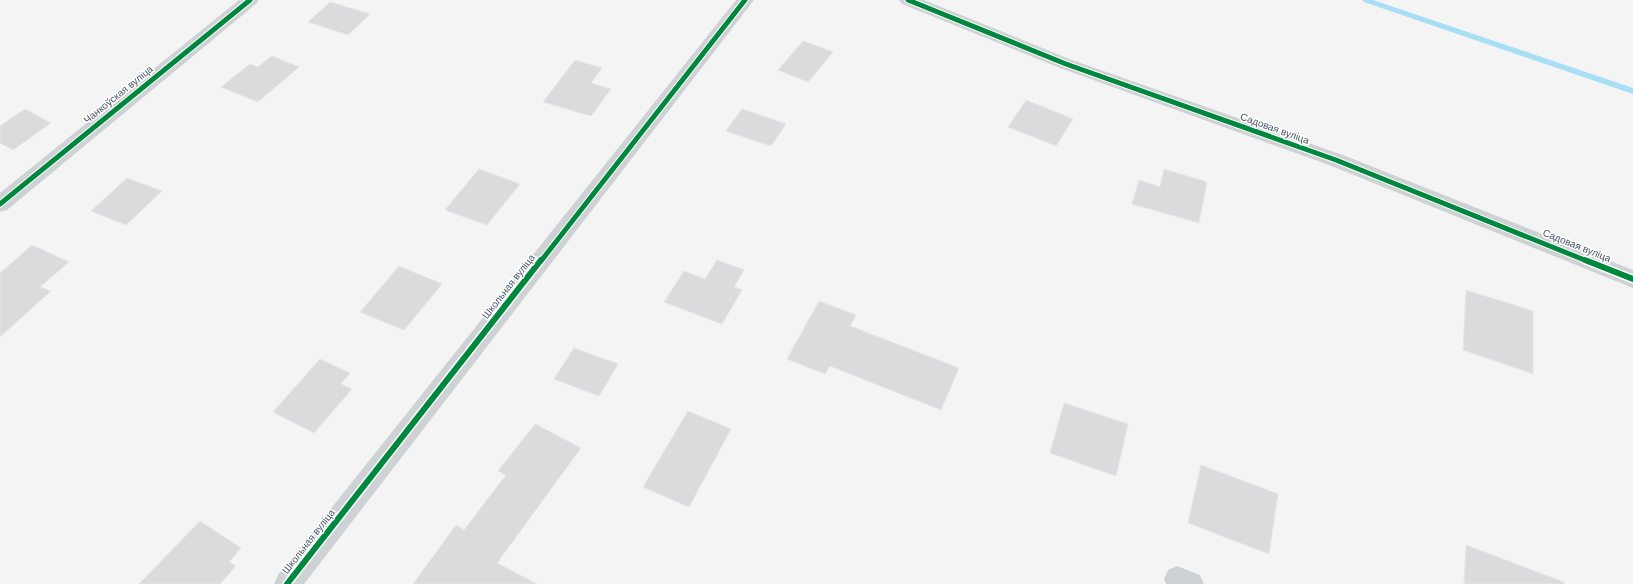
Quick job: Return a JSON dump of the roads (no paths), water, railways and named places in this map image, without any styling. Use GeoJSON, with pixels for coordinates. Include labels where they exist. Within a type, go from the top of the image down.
{"type":"FeatureCollection","features":[{"type":"Feature","properties":{"kind":"street","name":"Чанкоўская вуліца"},"geometry":{"type":"LineString","coordinates":[[0,204],[250,0]]}},
{"type":"Feature","properties":{"kind":"street","name":"Школьная вуліца"},"geometry":{"type":"LineString","coordinates":[[287,584],[745,0]]}},
{"type":"Feature","properties":{"kind":"street","name":"Садовая вуліца"},"geometry":{"type":"LineString","coordinates":[[908,0],[1066,64],[1336,160],[1633,279]]}},
{"type":"Feature","properties":{"kind":"waterway"},"geometry":{"type":"LineString","coordinates":[[1366,0],[1633,91]]}}]}
